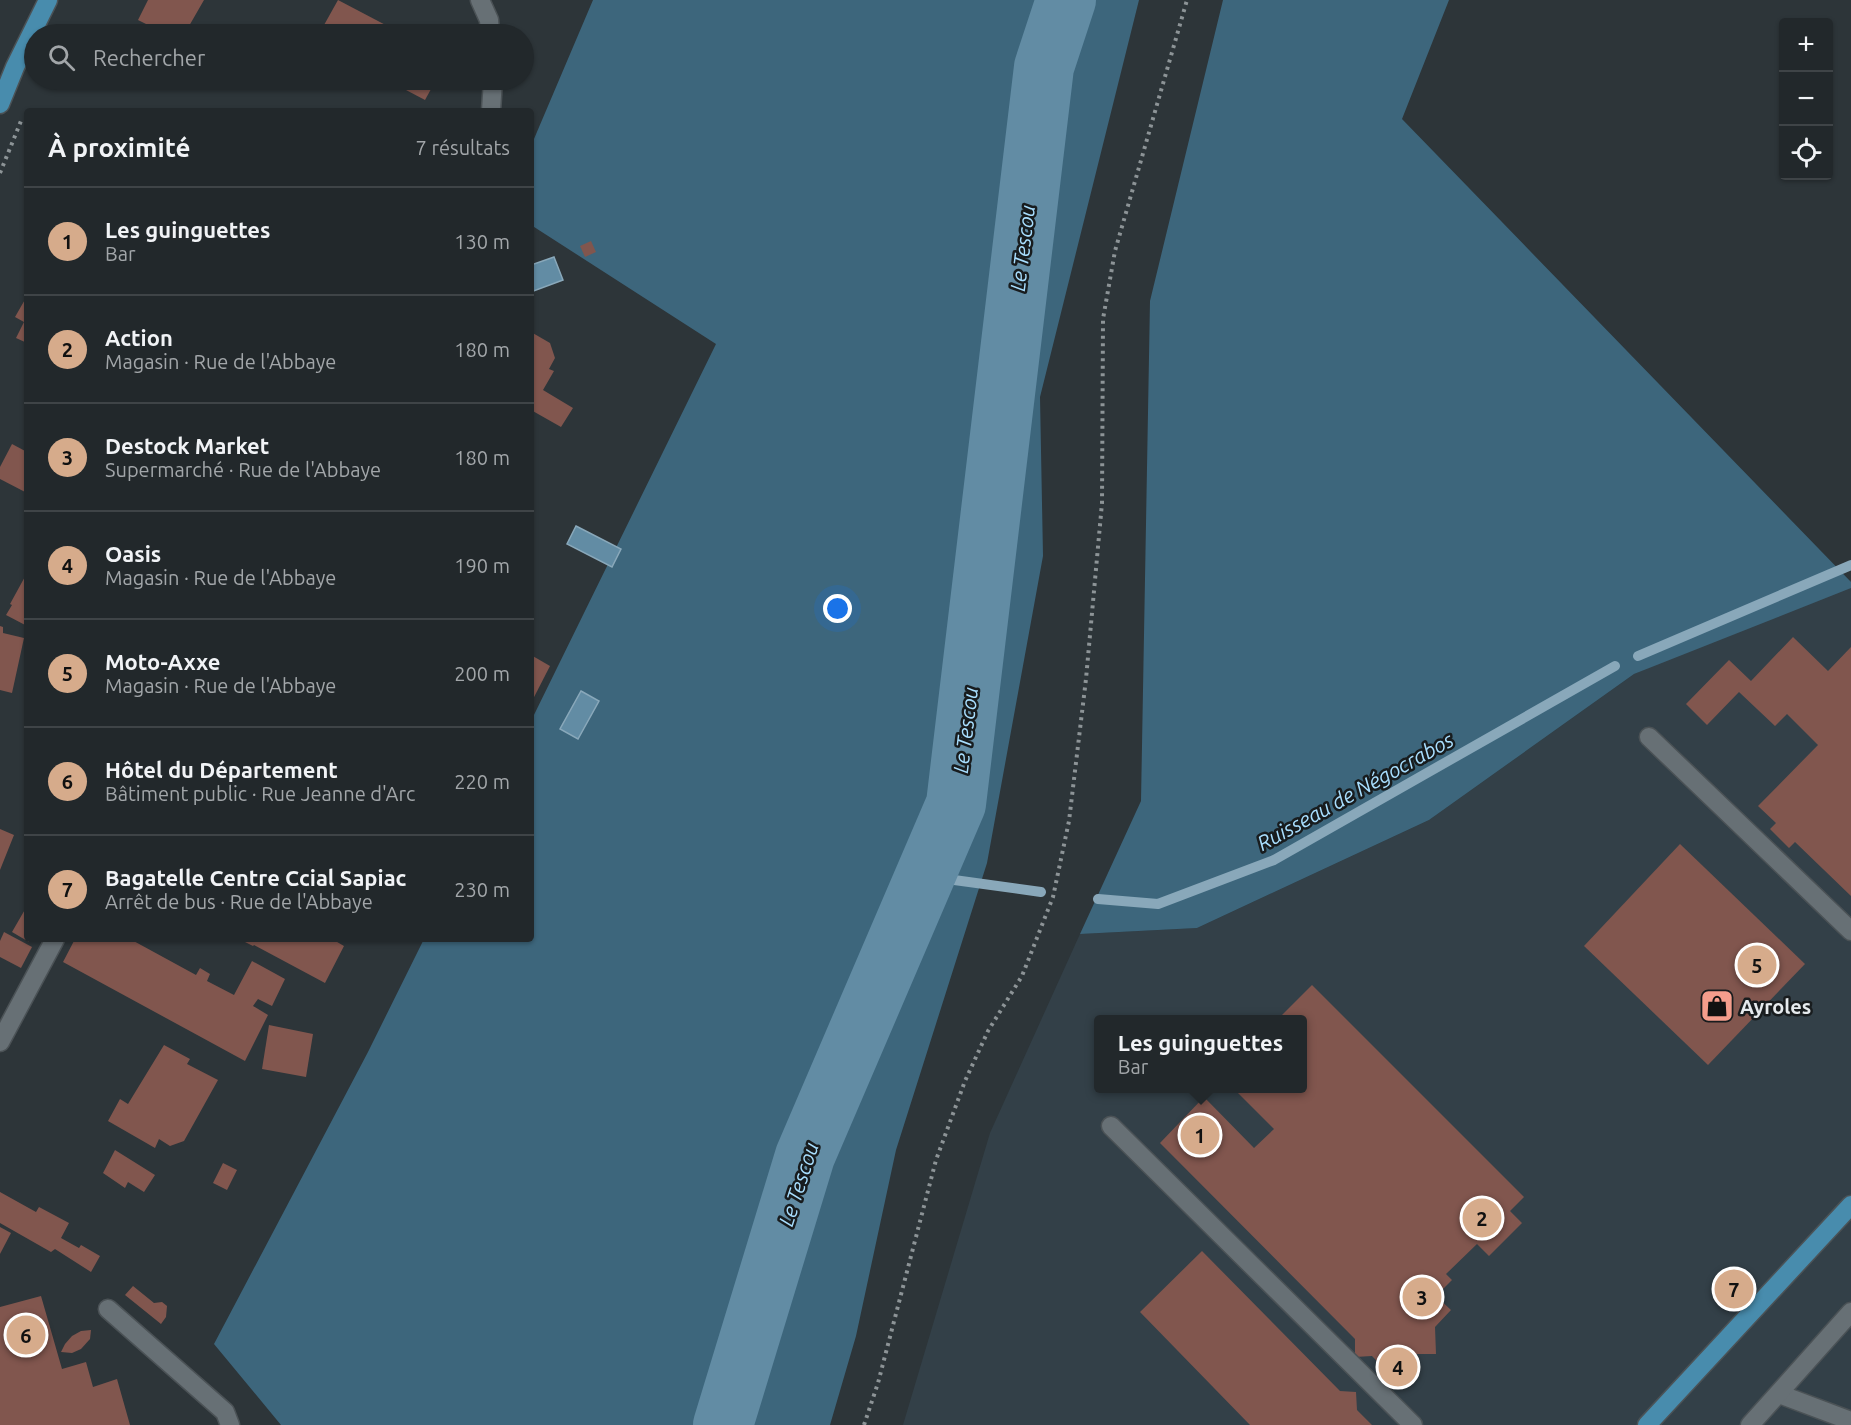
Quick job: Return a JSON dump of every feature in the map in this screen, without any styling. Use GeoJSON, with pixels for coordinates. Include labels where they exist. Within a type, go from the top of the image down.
{"type":"FeatureCollection","features":[{"type":"Feature","properties":{"kind":"main road"},"geometry":{"type":"LineString","coordinates":[[36,24],[48,0]]}},
{"type":"Feature","properties":{"kind":"main road"},"geometry":{"type":"LineString","coordinates":[[0,104],[24,49]]}},
{"type":"Feature","properties":{"kind":"main road"},"geometry":{"type":"LineString","coordinates":[[1647,1425],[1851,1205]]}},
{"type":"Feature","properties":{"kind":"street"},"geometry":{"type":"LineString","coordinates":[[480,0],[489,24]]}},
{"type":"Feature","properties":{"kind":"street"},"geometry":{"type":"LineString","coordinates":[[491,108],[492,90]]}},
{"type":"Feature","properties":{"kind":"street"},"geometry":{"type":"LineString","coordinates":[[1649,737],[1851,931]]}},
{"type":"Feature","properties":{"kind":"street"},"geometry":{"type":"LineString","coordinates":[[0,1042],[53,942]]}},
{"type":"Feature","properties":{"kind":"street"},"geometry":{"type":"LineString","coordinates":[[1111,1126],[1413,1425]]}},
{"type":"Feature","properties":{"kind":"street"},"geometry":{"type":"LineString","coordinates":[[108,1310],[225,1412],[230,1425]]}},
{"type":"Feature","properties":{"kind":"street"},"geometry":{"type":"LineString","coordinates":[[1750,1425],[1851,1312]]}},
{"type":"Feature","properties":{"kind":"street"},"geometry":{"type":"LineString","coordinates":[[1779,1394],[1851,1420]]}},
{"type":"Feature","properties":{"kind":"path"},"geometry":{"type":"LineString","coordinates":[[864,1425],[878,1383],[936,1160],[965,1081],[988,1031],[1022,976],[1053,897],[1069,821],[1086,679],[1101,503],[1103,319],[1116,251],[1187,0]]}},
{"type":"Feature","properties":{"kind":"path"},"geometry":{"type":"LineString","coordinates":[[0,172],[24,116]]}},
{"type":"Feature","properties":{"kind":"shaded area"},"geometry":{"type":"Polygon","coordinates":[[[593,0],[1139,0],[1040,397],[1043,556],[987,863],[896,1150],[856,1336],[830,1425],[281,1425],[214,1344],[368,1052],[423,942],[534,942],[534,715],[716,344],[534,227],[534,139],[593,0]]]}},
{"type":"Feature","properties":{"kind":"shaded area"},"geometry":{"type":"Polygon","coordinates":[[[1223,0],[1449,0],[1402,119],[1851,582],[1851,588],[1634,674],[1429,820],[1197,928],[1080,934],[1141,801],[1150,301],[1223,0]]]}},
{"type":"Feature","properties":{"kind":"shaded area"},"geometry":{"type":"Polygon","coordinates":[[[554,257],[563,280],[534,291],[534,264],[554,257]]]}},
{"type":"Feature","properties":{"kind":"shaded area"},"geometry":{"type":"Polygon","coordinates":[[[576,526],[621,549],[612,567],[567,544],[576,526]]]}},
{"type":"Feature","properties":{"kind":"shaded area"},"geometry":{"type":"Polygon","coordinates":[[[1851,580],[1851,1425],[903,1425],[990,1133],[1080,934],[1197,928],[1429,820],[1634,674],[1851,580]]]}},
{"type":"Feature","properties":{"kind":"shaded area"},"geometry":{"type":"Polygon","coordinates":[[[581,691],[599,701],[578,739],[560,729],[581,691]]]}},
{"type":"Feature","properties":{"kind":"building"},"geometry":{"type":"Polygon","coordinates":[[[148,0],[204,0],[190,24],[146,24],[138,20],[148,0]]]}},
{"type":"Feature","properties":{"kind":"building"},"geometry":{"type":"Polygon","coordinates":[[[338,0],[384,24],[325,24],[338,0]]]}},
{"type":"Feature","properties":{"kind":"building"},"geometry":{"type":"Polygon","coordinates":[[[406,90],[430,90],[425,100],[406,90]]]}},
{"type":"Feature","properties":{"kind":"building"},"geometry":{"type":"Polygon","coordinates":[[[591,241],[596,252],[585,257],[580,246],[591,241]]]}},
{"type":"Feature","properties":{"kind":"building"},"geometry":{"type":"Polygon","coordinates":[[[24,301],[24,322],[15,317],[24,301]]]}},
{"type":"Feature","properties":{"kind":"building"},"geometry":{"type":"Polygon","coordinates":[[[24,322],[24,342],[16,338],[24,322]]]}},
{"type":"Feature","properties":{"kind":"building"},"geometry":{"type":"Polygon","coordinates":[[[534,334],[550,343],[555,358],[549,369],[554,371],[543,390],[573,408],[561,427],[534,412],[534,334]]]}},
{"type":"Feature","properties":{"kind":"building"},"geometry":{"type":"Polygon","coordinates":[[[12,444],[24,450],[24,491],[0,479],[0,467],[12,444]]]}},
{"type":"Feature","properties":{"kind":"building"},"geometry":{"type":"Polygon","coordinates":[[[24,578],[24,624],[6,615],[12,605],[10,604],[24,578]]]}},
{"type":"Feature","properties":{"kind":"building"},"geometry":{"type":"Polygon","coordinates":[[[0,626],[3,627],[3,633],[24,638],[12,693],[0,690],[0,626]]]}},
{"type":"Feature","properties":{"kind":"building"},"geometry":{"type":"Polygon","coordinates":[[[1793,637],[1828,671],[1851,647],[1851,896],[1795,842],[1789,848],[1770,829],[1776,823],[1758,806],[1818,745],[1787,714],[1775,726],[1739,692],[1707,725],[1686,704],[1729,660],[1751,681],[1793,637]]]}},
{"type":"Feature","properties":{"kind":"building"},"geometry":{"type":"Polygon","coordinates":[[[534,657],[550,666],[534,697],[534,657]]]}},
{"type":"Feature","properties":{"kind":"building"},"geometry":{"type":"Polygon","coordinates":[[[0,829],[14,835],[0,870],[0,829]]]}},
{"type":"Feature","properties":{"kind":"building"},"geometry":{"type":"Polygon","coordinates":[[[1680,844],[1805,964],[1708,1065],[1584,946],[1680,844]]]}},
{"type":"Feature","properties":{"kind":"building"},"geometry":{"type":"Polygon","coordinates":[[[24,911],[24,939],[12,932],[24,911]]]}},
{"type":"Feature","properties":{"kind":"building"},"geometry":{"type":"Polygon","coordinates":[[[4,932],[32,947],[21,968],[0,957],[0,941],[4,932]]]}},
{"type":"Feature","properties":{"kind":"building"},"geometry":{"type":"Polygon","coordinates":[[[73,942],[136,942],[196,975],[200,968],[210,974],[207,981],[234,995],[252,961],[285,979],[272,1006],[258,999],[253,1006],[268,1015],[245,1061],[63,962],[73,942]]]}},
{"type":"Feature","properties":{"kind":"building"},"geometry":{"type":"Polygon","coordinates":[[[245,942],[337,942],[344,946],[325,983],[245,942]]]}},
{"type":"Feature","properties":{"kind":"building"},"geometry":{"type":"Polygon","coordinates":[[[1312,985],[1524,1197],[1510,1211],[1522,1223],[1489,1256],[1477,1244],[1446,1274],[1452,1280],[1436,1296],[1451,1310],[1435,1327],[1436,1354],[1407,1354],[1416,1364],[1397,1382],[1372,1356],[1355,1357],[1355,1339],[1160,1143],[1204,1097],[1254,1148],[1274,1129],[1238,1093],[1307,1093],[1307,1015],[1282,1015],[1312,985]]]}},
{"type":"Feature","properties":{"kind":"building"},"geometry":{"type":"Polygon","coordinates":[[[269,1025],[313,1034],[306,1077],[262,1069],[269,1025]]]}},
{"type":"Feature","properties":{"kind":"building"},"geometry":{"type":"Polygon","coordinates":[[[164,1045],[190,1059],[187,1064],[218,1080],[184,1141],[170,1146],[159,1139],[155,1148],[108,1121],[120,1099],[128,1104],[164,1045]]]}},
{"type":"Feature","properties":{"kind":"building"},"geometry":{"type":"Polygon","coordinates":[[[115,1150],[155,1175],[144,1192],[128,1182],[125,1188],[103,1173],[115,1150]]]}},
{"type":"Feature","properties":{"kind":"building"},"geometry":{"type":"Polygon","coordinates":[[[223,1163],[237,1170],[227,1190],[213,1183],[223,1163]]]}},
{"type":"Feature","properties":{"kind":"building"},"geometry":{"type":"Polygon","coordinates":[[[0,1192],[36,1212],[39,1207],[69,1223],[61,1238],[79,1248],[81,1245],[100,1256],[91,1272],[55,1249],[51,1252],[0,1223],[0,1192]]]}},
{"type":"Feature","properties":{"kind":"building"},"geometry":{"type":"Polygon","coordinates":[[[0,1227],[11,1233],[0,1254],[0,1227]]]}},
{"type":"Feature","properties":{"kind":"building"},"geometry":{"type":"Polygon","coordinates":[[[1202,1251],[1340,1391],[1356,1392],[1357,1410],[1372,1425],[1250,1425],[1140,1312],[1202,1251]]]}},
{"type":"Feature","properties":{"kind":"building"},"geometry":{"type":"Polygon","coordinates":[[[133,1286],[154,1303],[162,1302],[167,1306],[166,1317],[161,1324],[125,1295],[133,1286]]]}},
{"type":"Feature","properties":{"kind":"building"},"geometry":{"type":"Polygon","coordinates":[[[41,1296],[62,1369],[86,1362],[93,1387],[117,1379],[130,1425],[0,1425],[0,1307],[41,1296]]]}},
{"type":"Feature","properties":{"kind":"building"},"geometry":{"type":"Polygon","coordinates":[[[91,1330],[90,1339],[81,1349],[72,1353],[61,1352],[72,1336],[81,1331],[91,1330]]]}},
{"type":"Feature","properties":{"kind":"waterway","name":"Le Tescou"},"geometry":{"type":"LineString","coordinates":[[723,1425],[805,1156],[956,804],[1044,67],[1066,0]]}},
{"type":"Feature","properties":{"kind":"waterway","name":"Ruisseau de Négocrabos"},"geometry":{"type":"LineString","coordinates":[[1638,656],[1851,565]]}},
{"type":"Feature","properties":{"kind":"waterway","name":"Ruisseau de Négocrabos"},"geometry":{"type":"LineString","coordinates":[[1098,899],[1158,904],[1274,860],[1615,666]]}},
{"type":"Feature","properties":{"kind":"waterway","name":"Ruisseau de Négocrabos"},"geometry":{"type":"LineString","coordinates":[[925,876],[1041,892]]}},
{"type":"Feature","properties":{"kind":"place","name":"Moto-Axxe"},"geometry":{"type":"Point","coordinates":[1757,965]}},
{"type":"Feature","properties":{"kind":"place","name":"Ayroles"},"geometry":{"type":"Point","coordinates":[1717,1006]}},
{"type":"Feature","properties":{"kind":"place","name":"Les guinguettes"},"geometry":{"type":"Point","coordinates":[1200,1135]}},
{"type":"Feature","properties":{"kind":"place","name":"Action"},"geometry":{"type":"Point","coordinates":[1482,1218]}},
{"type":"Feature","properties":{"kind":"place","name":"Bagatelle Centre Ccial Sapiac"},"geometry":{"type":"Point","coordinates":[1734,1289]}},
{"type":"Feature","properties":{"kind":"place","name":"Destock Market"},"geometry":{"type":"Point","coordinates":[1422,1297]}},
{"type":"Feature","properties":{"kind":"place","name":"Hôtel du Département"},"geometry":{"type":"Point","coordinates":[26,1335]}},
{"type":"Feature","properties":{"kind":"place","name":"Oasis"},"geometry":{"type":"Point","coordinates":[1398,1367]}}]}
